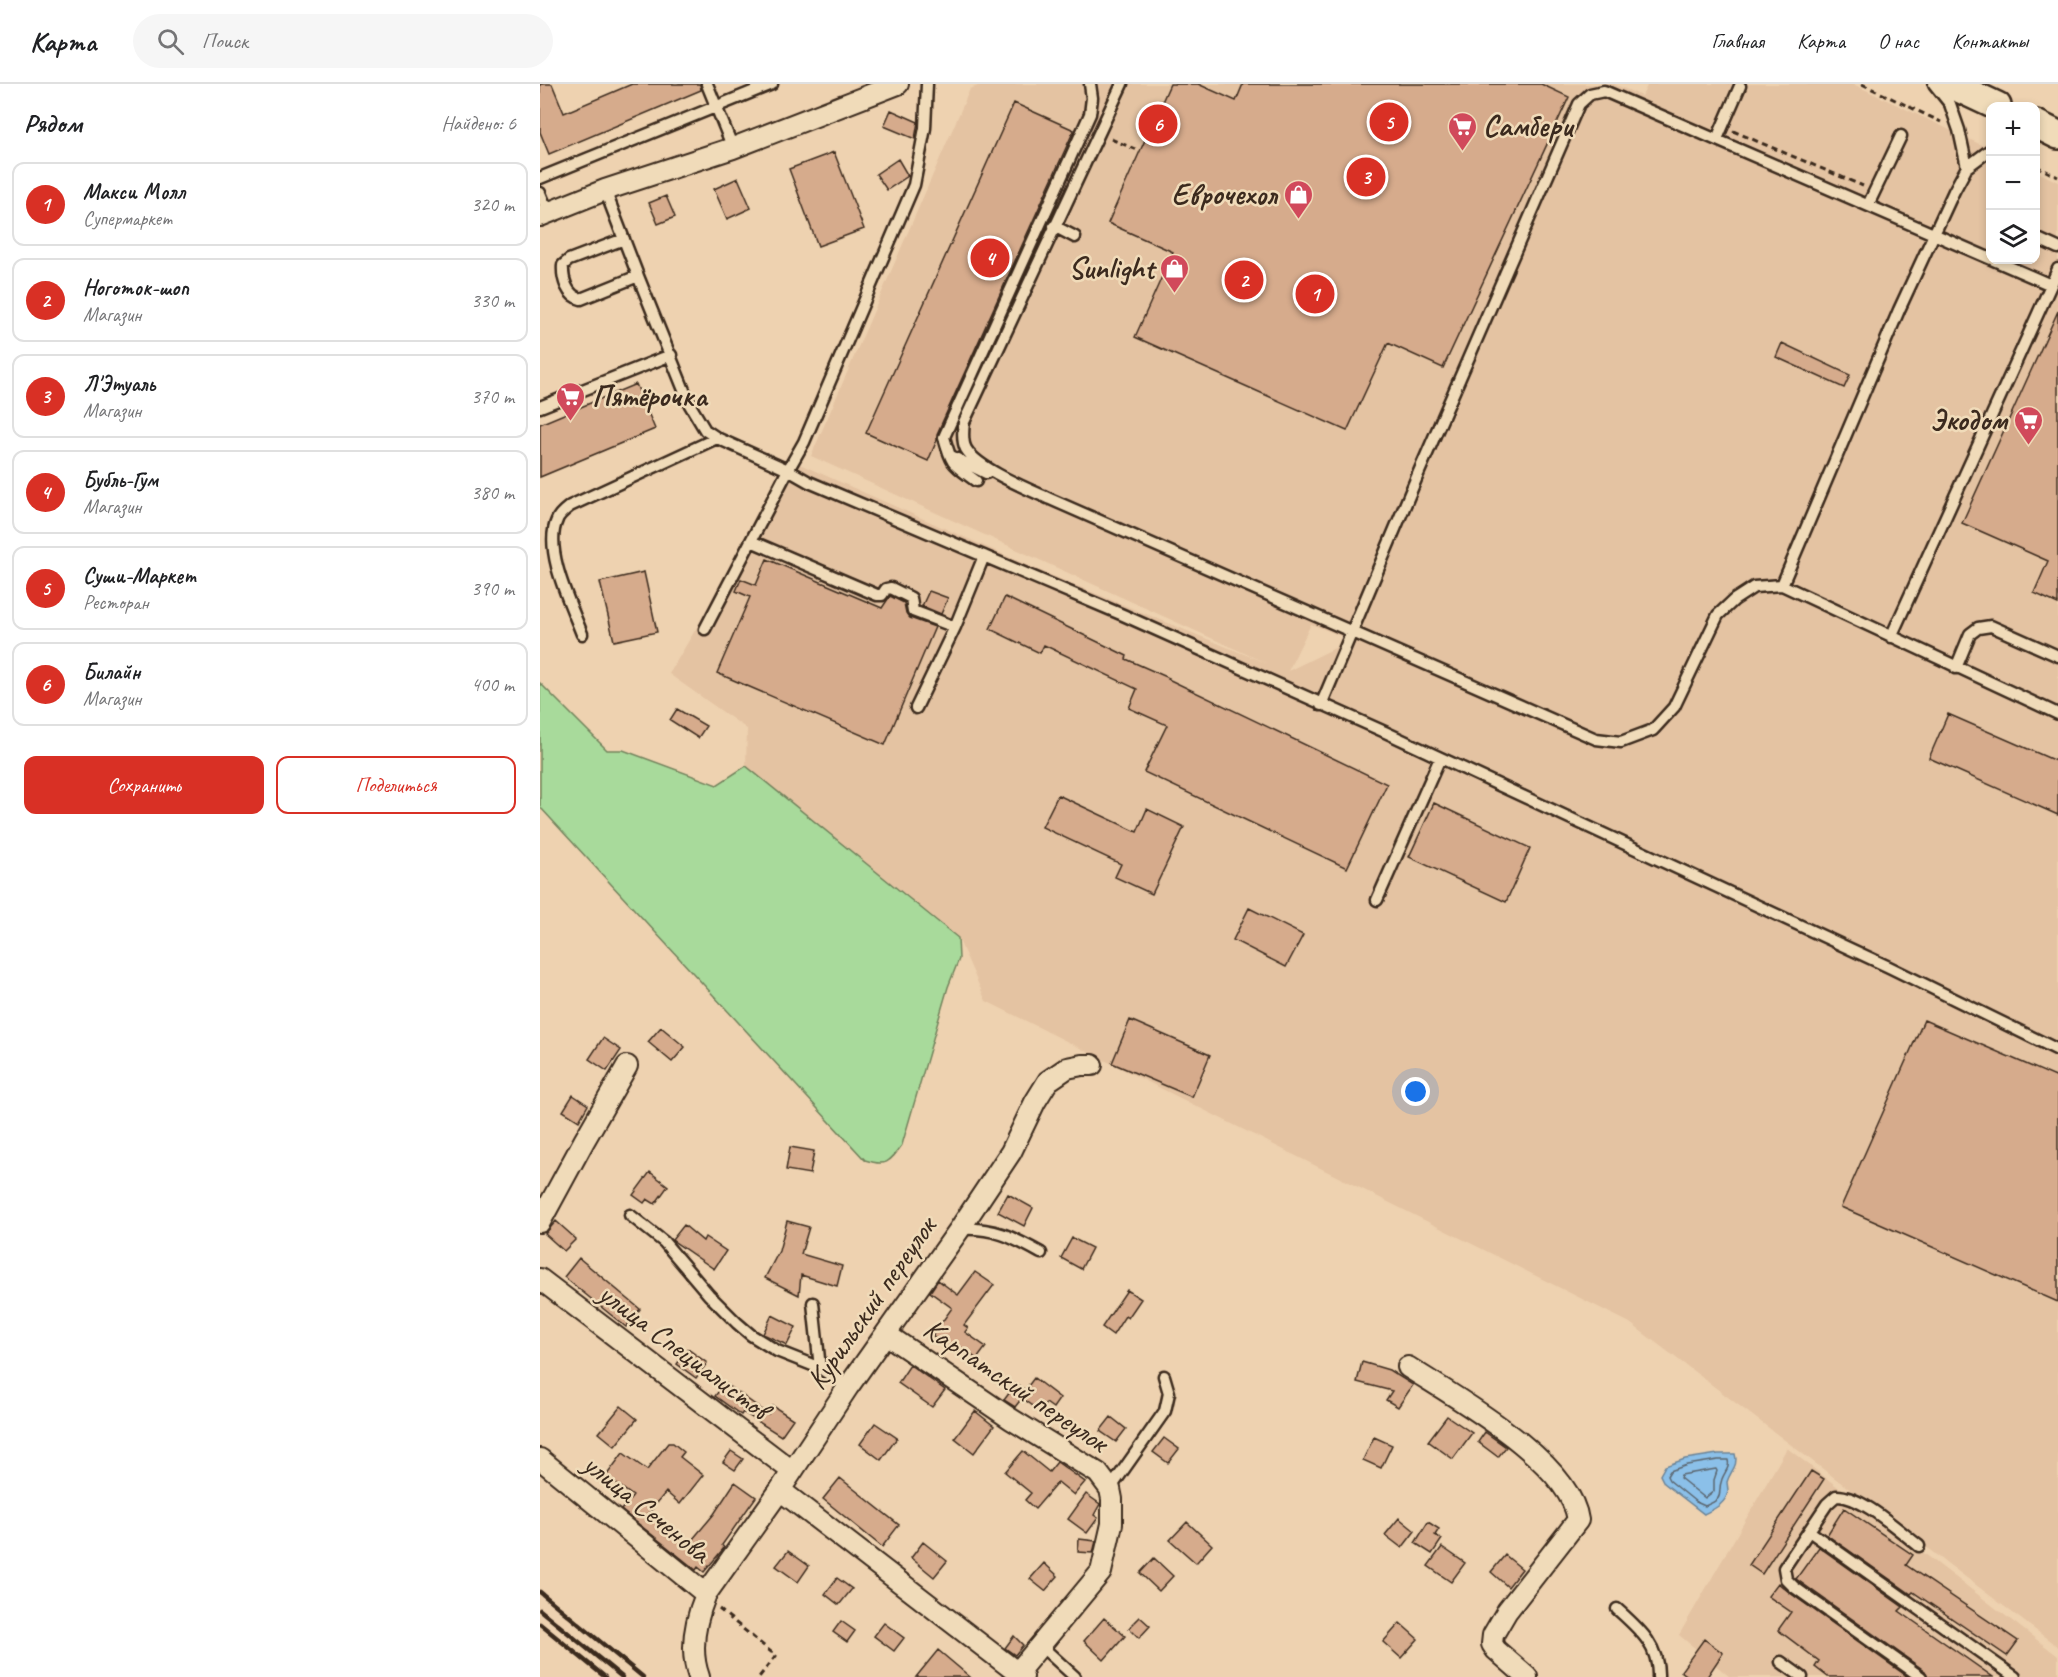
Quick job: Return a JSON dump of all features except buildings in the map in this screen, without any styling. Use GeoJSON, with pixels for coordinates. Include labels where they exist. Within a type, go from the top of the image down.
{"type":"FeatureCollection","features":[{"type":"Feature","properties":{"kind":"main road"},"geometry":{"type":"LineString","coordinates":[[1950,84],[1989,102]]}},
{"type":"Feature","properties":{"kind":"main road"},"geometry":{"type":"LineString","coordinates":[[2040,126],[2058,135]]}},
{"type":"Feature","properties":{"kind":"street"},"geometry":{"type":"LineString","coordinates":[[544,214],[604,190],[733,148],[869,89],[898,84]]}},
{"type":"Feature","properties":{"kind":"street","name":"Курильский переулок"},"geometry":{"type":"LineString","coordinates":[[706,1594],[780,1490],[848,1387],[887,1335],[1011,1152],[1035,1102],[1048,1081],[1067,1068],[1092,1065]]}},
{"type":"Feature","properties":{"kind":"street"},"geometry":{"type":"LineString","coordinates":[[540,1222],[627,1066]]}},
{"type":"Feature","properties":{"kind":"street","name":"улица Специалистов"},"geometry":{"type":"LineString","coordinates":[[540,1279],[792,1471]]}},
{"type":"Feature","properties":{"kind":"street","name":"Карпатский переулок"},"geometry":{"type":"LineString","coordinates":[[887,1335],[1011,1419],[1098,1473],[1110,1489],[1112,1524],[1101,1572],[1040,1645],[1020,1674]]}},
{"type":"Feature","properties":{"kind":"street"},"geometry":{"type":"LineString","coordinates":[[1408,1367],[1473,1408],[1523,1445],[1549,1468],[1572,1498],[1577,1509],[1578,1520],[1507,1611],[1493,1635],[1492,1644],[1496,1650],[1527,1677]]}},
{"type":"Feature","properties":{"kind":"street","name":"улица Сеченова"},"geometry":{"type":"LineString","coordinates":[[540,1459],[706,1594],[698,1613],[694,1634],[695,1666],[699,1677]]}},
{"type":"Feature","properties":{"kind":"street"},"geometry":{"type":"LineString","coordinates":[[780,1490],[1020,1674]]}},
{"type":"Feature","properties":{"kind":"lane"},"geometry":{"type":"LineString","coordinates":[[707,84],[733,148]]}},
{"type":"Feature","properties":{"kind":"lane"},"geometry":{"type":"LineString","coordinates":[[540,178],[772,84]]}},
{"type":"Feature","properties":{"kind":"lane"},"geometry":{"type":"LineString","coordinates":[[705,629],[804,442],[914,185],[925,128],[927,84]]}},
{"type":"Feature","properties":{"kind":"lane"},"geometry":{"type":"LineString","coordinates":[[976,481],[956,469],[944,437],[1090,114],[1092,98],[1090,84]]}},
{"type":"Feature","properties":{"kind":"lane"},"geometry":{"type":"LineString","coordinates":[[1934,84],[1950,104],[1959,130],[1967,167]]}},
{"type":"Feature","properties":{"kind":"lane"},"geometry":{"type":"LineString","coordinates":[[1020,485],[974,459],[965,447],[964,422],[1122,85]]}},
{"type":"Feature","properties":{"kind":"lane"},"geometry":{"type":"LineString","coordinates":[[1717,139],[1740,86]]}},
{"type":"Feature","properties":{"kind":"lane"},"geometry":{"type":"LineString","coordinates":[[1321,705],[1579,104],[1590,94],[1605,91],[1986,257]]}},
{"type":"Feature","properties":{"kind":"lane"},"geometry":{"type":"LineString","coordinates":[[2040,137],[2058,135]]}},
{"type":"Feature","properties":{"kind":"lane"},"geometry":{"type":"LineString","coordinates":[[1868,205],[1901,136]]}},
{"type":"Feature","properties":{"kind":"lane"},"geometry":{"type":"LineString","coordinates":[[1782,585],[1899,310],[1933,236],[1967,167],[1986,153]]}},
{"type":"Feature","properties":{"kind":"lane"},"geometry":{"type":"LineString","coordinates":[[604,190],[697,418],[705,430],[717,438],[809,482],[1124,615],[1440,758],[1889,967],[2058,1050]]}},
{"type":"Feature","properties":{"kind":"lane"},"geometry":{"type":"LineString","coordinates":[[540,193],[544,214]]}},
{"type":"Feature","properties":{"kind":"lane"},"geometry":{"type":"LineString","coordinates":[[1054,226],[1075,237]]}},
{"type":"Feature","properties":{"kind":"lane"},"geometry":{"type":"LineString","coordinates":[[624,239],[569,260],[563,265],[562,274],[570,293],[575,298],[581,299],[638,276]]}},
{"type":"Feature","properties":{"kind":"lane"},"geometry":{"type":"LineString","coordinates":[[2040,240],[2058,248]]}},
{"type":"Feature","properties":{"kind":"lane"},"geometry":{"type":"LineString","coordinates":[[2002,264],[2051,285]]}},
{"type":"Feature","properties":{"kind":"lane"},"geometry":{"type":"LineString","coordinates":[[1891,637],[2058,269]]}},
{"type":"Feature","properties":{"kind":"lane"},"geometry":{"type":"LineString","coordinates":[[540,407],[670,356]]}},
{"type":"Feature","properties":{"kind":"lane"},"geometry":{"type":"LineString","coordinates":[[582,634],[554,554],[554,527],[558,517],[570,506],[717,438]]}},
{"type":"Feature","properties":{"kind":"lane"},"geometry":{"type":"LineString","coordinates":[[949,454],[958,461],[1020,485],[1596,739],[1622,742],[1653,730],[1674,707],[1718,615],[1734,600],[1754,587],[1782,585],[2058,714]]}},
{"type":"Feature","properties":{"kind":"lane"},"geometry":{"type":"LineString","coordinates":[[751,541],[877,595],[882,595],[886,589],[891,588],[910,598],[913,611],[955,627]]}},
{"type":"Feature","properties":{"kind":"lane"},"geometry":{"type":"LineString","coordinates":[[916,708],[955,627],[984,556]]}},
{"type":"Feature","properties":{"kind":"lane"},"geometry":{"type":"LineString","coordinates":[[1956,668],[1970,634],[1978,627],[1990,626],[2058,656]]}},
{"type":"Feature","properties":{"kind":"lane"},"geometry":{"type":"LineString","coordinates":[[1377,900],[1440,758]]}},
{"type":"Feature","properties":{"kind":"lane"},"geometry":{"type":"LineString","coordinates":[[630,1215],[664,1242],[709,1295],[751,1335],[777,1351],[820,1368],[848,1387]]}},
{"type":"Feature","properties":{"kind":"lane"},"geometry":{"type":"LineString","coordinates":[[959,1230],[978,1228],[1002,1233],[1041,1253]]}},
{"type":"Feature","properties":{"kind":"lane"},"geometry":{"type":"LineString","coordinates":[[813,1303],[820,1368]]}},
{"type":"Feature","properties":{"kind":"lane"},"geometry":{"type":"LineString","coordinates":[[1110,1489],[1165,1411],[1168,1393],[1164,1376]]}},
{"type":"Feature","properties":{"kind":"lane"},"geometry":{"type":"LineString","coordinates":[[1919,1545],[1857,1500],[1836,1496],[1831,1499],[1784,1568],[1786,1579],[1921,1677]]}},
{"type":"Feature","properties":{"kind":"lane"},"geometry":{"type":"LineString","coordinates":[[1809,1531],[2015,1677]]}},
{"type":"Feature","properties":{"kind":"lane"},"geometry":{"type":"LineString","coordinates":[[1617,1609],[1643,1633],[1651,1644],[1657,1660],[1658,1677]]}},
{"type":"Feature","properties":{"kind":"lane"},"geometry":{"type":"LineString","coordinates":[[1040,1645],[1075,1677]]}},
{"type":"Feature","properties":{"kind":"lane"},"geometry":{"type":"LineString","coordinates":[[1781,1662],[1803,1677]]}},
{"type":"Feature","properties":{"kind":"path"},"geometry":{"type":"LineString","coordinates":[[1862,84],[1959,130]]}},
{"type":"Feature","properties":{"kind":"path"},"geometry":{"type":"LineString","coordinates":[[1723,126],[1864,186]]}},
{"type":"Feature","properties":{"kind":"path"},"geometry":{"type":"LineString","coordinates":[[2040,168],[2058,177]]}},
{"type":"Feature","properties":{"kind":"path"},"geometry":{"type":"LineString","coordinates":[[720,1611],[776,1656],[759,1677]]}},
{"type":"Feature","properties":{"kind":"shaded area"},"geometry":{"type":"Polygon","coordinates":[[[983,84],[1614,84],[1642,96],[1648,84],[1853,84],[1986,147],[1986,264],[2040,264],[2040,173],[2058,182],[2058,1647],[1630,1323],[986,1001],[958,938],[746,766],[747,729],[669,674],[795,462],[1043,572],[1266,663],[811,456],[970,89],[983,84]],[[1311,624],[1288,671],[1351,640],[1311,624]]]}},
{"type":"Feature","properties":{"kind":"shaded area"},"geometry":{"type":"Polygon","coordinates":[[[1787,1448],[2058,1656],[2058,1677],[1730,1677],[1679,1635],[1787,1448]]]}},
{"type":"Feature","properties":{"kind":"green space"},"geometry":{"type":"Polygon","coordinates":[[[540,683],[607,750],[623,750],[717,785],[746,766],[958,938],[959,959],[948,987],[902,1145],[890,1160],[878,1163],[865,1160],[540,807],[540,683]]]}},
{"type":"Feature","properties":{"kind":"water"},"geometry":{"type":"Polygon","coordinates":[[[1735,1454],[1736,1462],[1727,1482],[1727,1496],[1719,1506],[1704,1514],[1664,1483],[1660,1475],[1665,1466],[1685,1459],[1735,1454]]]}},
{"type":"Feature","properties":{"kind":"railway"},"geometry":{"type":"LineString","coordinates":[[540,1592],[643,1677]]}},
{"type":"Feature","properties":{"kind":"railway"},"geometry":{"type":"LineString","coordinates":[[540,1610],[622,1677]]}},
{"type":"Feature","properties":{"kind":"railway"},"geometry":{"type":"LineString","coordinates":[[540,1624],[605,1677]]}},
{"type":"Feature","properties":{"kind":"place","name":"Суши-Маркет"},"geometry":{"type":"Point","coordinates":[1389,122]}},
{"type":"Feature","properties":{"kind":"place","name":"Билайн"},"geometry":{"type":"Point","coordinates":[1158,124]}},
{"type":"Feature","properties":{"kind":"place","name":"Самбери"},"geometry":{"type":"Point","coordinates":[1462,152]}},
{"type":"Feature","properties":{"kind":"place","name":"Л'Этуаль"},"geometry":{"type":"Point","coordinates":[1366,177]}},
{"type":"Feature","properties":{"kind":"place","name":"Еврочехол"},"geometry":{"type":"Point","coordinates":[1298,220]}},
{"type":"Feature","properties":{"kind":"place","name":"Бубль-Гум"},"geometry":{"type":"Point","coordinates":[990,258]}},
{"type":"Feature","properties":{"kind":"place","name":"Ноготок-шоп"},"geometry":{"type":"Point","coordinates":[1244,280]}},
{"type":"Feature","properties":{"kind":"place","name":"Sunlight"},"geometry":{"type":"Point","coordinates":[1175,294]}},
{"type":"Feature","properties":{"kind":"place","name":"Макси Молл"},"geometry":{"type":"Point","coordinates":[1315,294]}},
{"type":"Feature","properties":{"kind":"place","name":"Пятёрочка"},"geometry":{"type":"Point","coordinates":[571,422]}},
{"type":"Feature","properties":{"kind":"place","name":"Экодом"},"geometry":{"type":"Point","coordinates":[2028,446]}}]}
